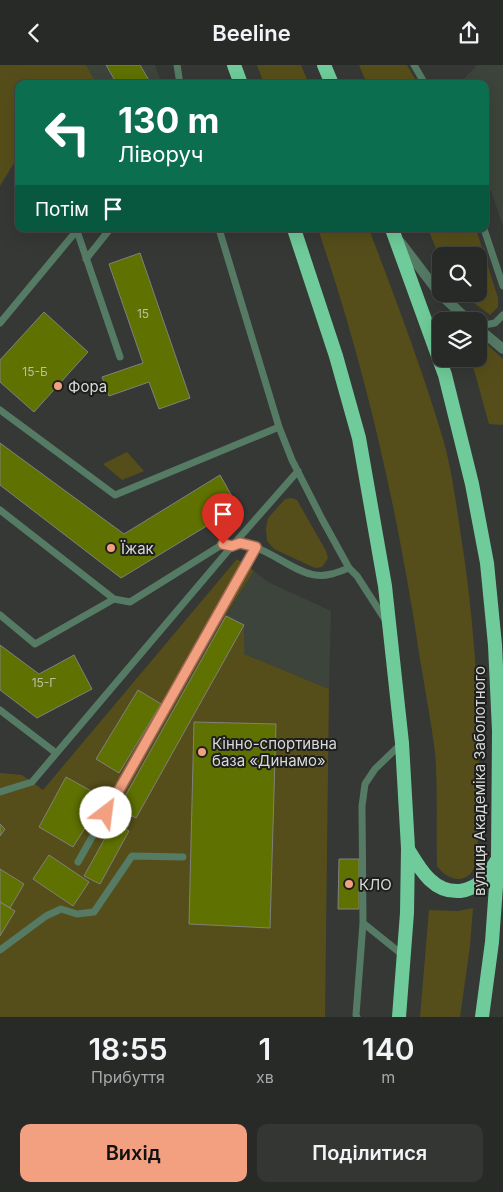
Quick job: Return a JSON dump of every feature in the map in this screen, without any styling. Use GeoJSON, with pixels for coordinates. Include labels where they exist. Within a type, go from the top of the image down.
{"type":"FeatureCollection","features":[{"type":"Feature","properties":{"kind":"highway"},"geometry":{"type":"LineString","coordinates":[[234,65],[240,80]]}},
{"type":"Feature","properties":{"kind":"highway"},"geometry":{"type":"LineString","coordinates":[[324,65],[330,80]]}},
{"type":"Feature","properties":{"kind":"highway"},"geometry":{"type":"LineString","coordinates":[[295,232],[336,355],[359,438],[386,586],[402,743],[408,848],[407,913],[398,1017]]}},
{"type":"Feature","properties":{"kind":"highway","name":"вулиця Академіка Заболотного"},"geometry":{"type":"LineString","coordinates":[[394,233],[444,375],[472,484],[487,563],[501,727],[498,858],[492,942],[482,1017]]}},
{"type":"Feature","properties":{"kind":"highway"},"geometry":{"type":"LineString","coordinates":[[408,848],[422,872],[434,884],[451,891],[467,890],[481,881],[498,858]]}},
{"type":"Feature","properties":{"kind":"street"},"geometry":{"type":"LineString","coordinates":[[394,233],[439,293],[459,312]]}},
{"type":"Feature","properties":{"kind":"street"},"geometry":{"type":"LineString","coordinates":[[487,334],[503,349]]}},
{"type":"Feature","properties":{"kind":"lane"},"geometry":{"type":"LineString","coordinates":[[177,65],[179,80]]}},
{"type":"Feature","properties":{"kind":"lane"},"geometry":{"type":"LineString","coordinates":[[414,65],[423,80]]}},
{"type":"Feature","properties":{"kind":"lane"},"geometry":{"type":"LineString","coordinates":[[0,323],[75,232]]}},
{"type":"Feature","properties":{"kind":"lane"},"geometry":{"type":"LineString","coordinates":[[78,232],[120,357]]}},
{"type":"Feature","properties":{"kind":"lane"},"geometry":{"type":"LineString","coordinates":[[86,259],[108,232]]}},
{"type":"Feature","properties":{"kind":"lane"},"geometry":{"type":"LineString","coordinates":[[220,232],[279,427],[298,471],[349,568],[357,576],[391,630]]}},
{"type":"Feature","properties":{"kind":"lane"},"geometry":{"type":"LineString","coordinates":[[485,232],[503,286]]}},
{"type":"Feature","properties":{"kind":"lane"},"geometry":{"type":"LineString","coordinates":[[487,325],[495,323],[503,315]]}},
{"type":"Feature","properties":{"kind":"lane"},"geometry":{"type":"LineString","coordinates":[[0,410],[115,495],[279,427]]}},
{"type":"Feature","properties":{"kind":"lane"},"geometry":{"type":"LineString","coordinates":[[0,792],[32,782],[298,471]]}},
{"type":"Feature","properties":{"kind":"lane"},"geometry":{"type":"LineString","coordinates":[[0,510],[114,599],[130,602],[223,544],[232,546],[240,543],[256,547],[313,575],[326,576],[349,568]]}},
{"type":"Feature","properties":{"kind":"lane"},"geometry":{"type":"LineString","coordinates":[[78,862],[256,547]]}},
{"type":"Feature","properties":{"kind":"lane"},"geometry":{"type":"LineString","coordinates":[[0,615],[35,644],[114,599]]}},
{"type":"Feature","properties":{"kind":"lane"},"geometry":{"type":"LineString","coordinates":[[0,710],[56,753]]}},
{"type":"Feature","properties":{"kind":"lane"},"geometry":{"type":"LineString","coordinates":[[357,1017],[363,923],[362,806],[365,784],[375,769],[402,743]]}},
{"type":"Feature","properties":{"kind":"lane"},"geometry":{"type":"LineString","coordinates":[[0,950],[46,916],[61,909],[76,914],[94,912],[132,856],[183,857]]}},
{"type":"Feature","properties":{"kind":"lane"},"geometry":{"type":"LineString","coordinates":[[363,923],[404,957]]}},
{"type":"Feature","properties":{"kind":"shaded area"},"geometry":{"type":"Polygon","coordinates":[[[0,65],[86,65],[95,80],[15,80],[15,162],[0,186],[0,65]]]}},
{"type":"Feature","properties":{"kind":"shaded area"},"geometry":{"type":"Polygon","coordinates":[[[86,65],[155,65],[161,80],[95,80],[86,65]]]}},
{"type":"Feature","properties":{"kind":"shaded area"},"geometry":{"type":"Polygon","coordinates":[[[257,65],[301,65],[307,80],[263,80],[257,65]]]}},
{"type":"Feature","properties":{"kind":"shaded area"},"geometry":{"type":"Polygon","coordinates":[[[359,65],[407,65],[416,80],[365,80],[359,65]]]}},
{"type":"Feature","properties":{"kind":"shaded area"},"geometry":{"type":"Polygon","coordinates":[[[477,65],[503,65],[503,226],[489,186],[489,80],[463,80],[477,65]]]}},
{"type":"Feature","properties":{"kind":"shaded area"},"geometry":{"type":"Polygon","coordinates":[[[319,232],[370,232],[435,412],[449,463],[467,576],[475,657],[479,738],[477,860],[473,870],[465,878],[456,879],[447,876],[437,866],[435,752],[402,549],[366,388],[319,232]]]}},
{"type":"Feature","properties":{"kind":"shaded area"},"geometry":{"type":"Polygon","coordinates":[[[429,232],[477,232],[482,247],[435,247],[429,232]]]}},
{"type":"Feature","properties":{"kind":"shaded area"},"geometry":{"type":"Polygon","coordinates":[[[487,264],[498,298],[498,307],[490,315],[473,302],[487,302],[487,264]]]}},
{"type":"Feature","properties":{"kind":"shaded area"},"geometry":{"type":"Polygon","coordinates":[[[487,344],[503,359],[503,425],[489,424],[473,367],[487,367],[487,344]]]}},
{"type":"Feature","properties":{"kind":"shaded area"},"geometry":{"type":"Polygon","coordinates":[[[127,452],[144,471],[122,480],[103,464],[127,452]]]}},
{"type":"Feature","properties":{"kind":"shaded area"},"geometry":{"type":"Polygon","coordinates":[[[285,499],[297,500],[326,551],[328,558],[322,567],[315,568],[274,549],[267,541],[266,529],[268,518],[285,499]]]}},
{"type":"Feature","properties":{"kind":"shaded area","name":"Кінно-спортивна база «Динамо»"},"geometry":{"type":"Polygon","coordinates":[[[237,559],[254,571],[226,615],[244,625],[244,654],[329,689],[325,1017],[0,1017],[0,773],[22,775],[43,790],[237,559]]]}},
{"type":"Feature","properties":{"kind":"shaded area"},"geometry":{"type":"Polygon","coordinates":[[[254,571],[268,582],[331,611],[329,689],[244,654],[244,625],[226,616],[254,571]]]}},
{"type":"Feature","properties":{"kind":"shaded area"},"geometry":{"type":"Polygon","coordinates":[[[473,908],[470,946],[460,1017],[420,1017],[429,910],[458,911],[473,908]]]}},
{"type":"Feature","properties":{"kind":"building"},"geometry":{"type":"Polygon","coordinates":[[[106,65],[140,65],[149,80],[115,80],[106,65]]]}},
{"type":"Feature","properties":{"kind":"building"},"geometry":{"type":"Polygon","coordinates":[[[140,253],[190,398],[159,409],[149,382],[109,396],[102,377],[143,363],[109,264],[140,253]]]}},
{"type":"Feature","properties":{"kind":"building"},"geometry":{"type":"Polygon","coordinates":[[[44,312],[88,352],[34,412],[0,382],[0,360],[44,312]]]}},
{"type":"Feature","properties":{"kind":"building"},"geometry":{"type":"Polygon","coordinates":[[[0,443],[124,534],[220,475],[238,507],[121,578],[0,485],[0,443]]]}},
{"type":"Feature","properties":{"kind":"building"},"geometry":{"type":"Polygon","coordinates":[[[226,616],[244,625],[136,818],[118,809],[226,616]]]}},
{"type":"Feature","properties":{"kind":"building"},"geometry":{"type":"Polygon","coordinates":[[[0,645],[39,674],[74,655],[92,689],[37,718],[0,690],[0,645]]]}},
{"type":"Feature","properties":{"kind":"building"},"geometry":{"type":"Polygon","coordinates":[[[138,690],[161,704],[119,773],[96,759],[138,690]]]}},
{"type":"Feature","properties":{"kind":"building"},"geometry":{"type":"Polygon","coordinates":[[[194,722],[276,724],[270,928],[189,924],[194,722]]]}},
{"type":"Feature","properties":{"kind":"building"},"geometry":{"type":"Polygon","coordinates":[[[66,777],[104,798],[73,847],[39,827],[66,777]]]}},
{"type":"Feature","properties":{"kind":"building"},"geometry":{"type":"Polygon","coordinates":[[[114,822],[129,831],[100,884],[84,876],[114,822]]]}},
{"type":"Feature","properties":{"kind":"building"},"geometry":{"type":"Polygon","coordinates":[[[0,824],[5,829],[0,836],[0,824]]]}},
{"type":"Feature","properties":{"kind":"building"},"geometry":{"type":"Polygon","coordinates":[[[49,855],[89,882],[73,906],[33,879],[49,855]]]}},
{"type":"Feature","properties":{"kind":"building","name":"КЛО"},"geometry":{"type":"Polygon","coordinates":[[[339,859],[359,859],[359,909],[338,909],[339,859]]]}},
{"type":"Feature","properties":{"kind":"building"},"geometry":{"type":"Polygon","coordinates":[[[0,869],[24,884],[10,908],[0,902],[0,869]]]}},
{"type":"Feature","properties":{"kind":"building"},"geometry":{"type":"Polygon","coordinates":[[[0,902],[15,911],[0,936],[0,902]]]}},
{"type":"Feature","properties":{"kind":"place","name":"Фора"},"geometry":{"type":"Point","coordinates":[58,386]}},
{"type":"Feature","properties":{"kind":"place","name":"Їжак"},"geometry":{"type":"Point","coordinates":[111,548]}},
{"type":"Feature","properties":{"kind":"place","name":"Кінно-спортивна база «Динамо»"},"geometry":{"type":"Point","coordinates":[202,752]}},
{"type":"Feature","properties":{"kind":"place","name":"КЛО"},"geometry":{"type":"Point","coordinates":[349,884]}},
{"type":"Feature","properties":{"kind":"route"},"geometry":{"type":"LineString","coordinates":[[106,813],[256,547],[240,543],[232,546],[223,544]]}}]}
